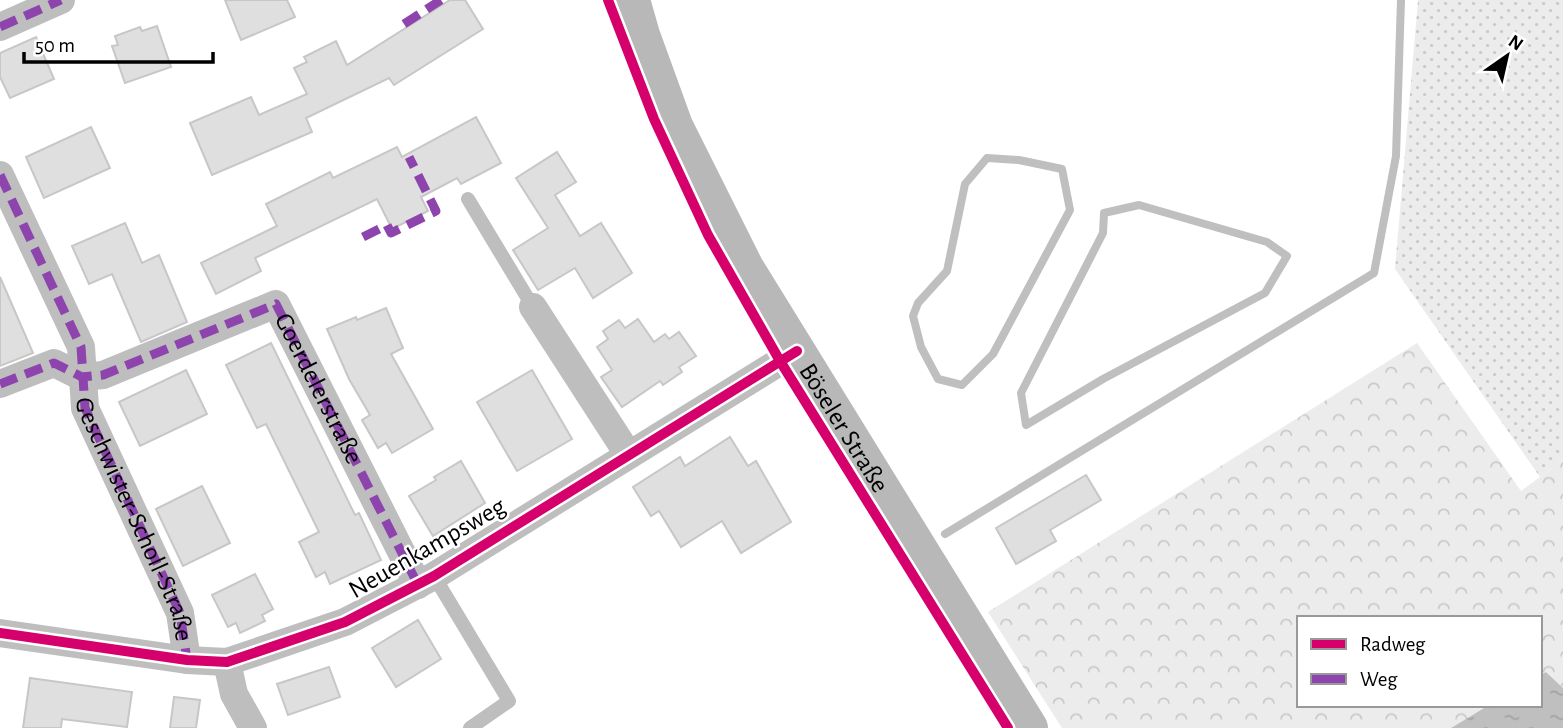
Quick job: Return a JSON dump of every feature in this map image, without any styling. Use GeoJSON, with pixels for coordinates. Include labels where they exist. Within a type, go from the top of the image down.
{"type":"FeatureCollection","features":[{"type":"Feature","properties":{"kind":"main road","name":"Böseler Straße"},"geometry":{"type":"LineString","coordinates":[[631,0],[641,35],[680,138],[745,268],[1029,728]]}},
{"type":"Feature","properties":{"kind":"street"},"geometry":{"type":"LineString","coordinates":[[0,27],[61,0]]}},
{"type":"Feature","properties":{"kind":"street","name":"Geschwister-Scholl-Straße"},"geometry":{"type":"LineString","coordinates":[[0,175],[81,347],[85,408],[180,614],[187,660]]}},
{"type":"Feature","properties":{"kind":"street","name":"Goerdelerstraße"},"geometry":{"type":"LineString","coordinates":[[82,377],[103,375],[276,304],[426,581]]}},
{"type":"Feature","properties":{"kind":"street"},"geometry":{"type":"LineString","coordinates":[[533,307],[628,454]]}},
{"type":"Feature","properties":{"kind":"street","name":"Neuenkampsweg"},"geometry":{"type":"LineString","coordinates":[[0,634],[187,660],[227,662],[345,622],[426,581],[797,351]]}},
{"type":"Feature","properties":{"kind":"street","name":"Geschwister-Scholl-Straße"},"geometry":{"type":"LineString","coordinates":[[0,384],[54,363],[82,377]]}},
{"type":"Feature","properties":{"kind":"street"},"geometry":{"type":"LineString","coordinates":[[227,662],[234,694],[253,728]]}},
{"type":"Feature","properties":{"kind":"lane"},"geometry":{"type":"LineString","coordinates":[[468,199],[533,307]]}},
{"type":"Feature","properties":{"kind":"lane"},"geometry":{"type":"LineString","coordinates":[[426,581],[509,701],[470,728]]}},
{"type":"Feature","properties":{"kind":"green space"},"geometry":{"type":"Polygon","coordinates":[[[1418,0],[1563,0],[1563,460],[1540,477],[1395,269],[1418,0]]]}},
{"type":"Feature","properties":{"kind":"green space"},"geometry":{"type":"Polygon","coordinates":[[[1417,343],[1521,491],[1563,460],[1563,688],[1546,672],[1542,674],[1542,616],[1297,616],[1297,707],[1486,707],[1451,728],[1062,728],[988,612],[1417,343]]]}},
{"type":"Feature","properties":{"kind":"water"},"geometry":{"type":"Polygon","coordinates":[[[1546,672],[1563,688],[1563,728],[1451,728],[1486,707],[1542,707],[1542,674],[1546,672]]]}},
{"type":"Feature","properties":{"kind":"building"},"geometry":{"type":"Polygon","coordinates":[[[225,0],[287,0],[295,17],[241,40],[225,0]]]}},
{"type":"Feature","properties":{"kind":"building"},"geometry":{"type":"Polygon","coordinates":[[[450,0],[465,0],[483,29],[394,85],[389,78],[306,118],[312,132],[212,175],[190,123],[251,97],[259,115],[307,94],[294,68],[307,62],[304,57],[336,41],[347,65],[450,0]]]}},
{"type":"Feature","properties":{"kind":"building"},"geometry":{"type":"Polygon","coordinates":[[[157,26],[171,67],[125,83],[112,46],[118,45],[115,36],[140,27],[142,31],[157,26]]]}},
{"type":"Feature","properties":{"kind":"building"},"geometry":{"type":"Polygon","coordinates":[[[36,37],[54,79],[10,98],[0,77],[0,53],[36,37]]]}},
{"type":"Feature","properties":{"kind":"building"},"geometry":{"type":"Polygon","coordinates":[[[476,117],[501,163],[461,184],[457,178],[421,197],[428,211],[392,229],[377,199],[255,258],[261,271],[216,294],[201,263],[277,226],[266,204],[330,172],[333,178],[397,147],[402,157],[476,117]]]}},
{"type":"Feature","properties":{"kind":"building"},"geometry":{"type":"Polygon","coordinates":[[[91,127],[110,168],[44,198],[26,157],[91,127]]]}},
{"type":"Feature","properties":{"kind":"building"},"geometry":{"type":"Polygon","coordinates":[[[557,152],[576,182],[555,195],[580,236],[601,223],[632,273],[593,298],[575,268],[538,290],[513,250],[548,228],[516,178],[557,152]]]}},
{"type":"Feature","properties":{"kind":"building"},"geometry":{"type":"Polygon","coordinates":[[[125,223],[142,263],[159,255],[187,322],[141,342],[112,274],[89,284],[72,246],[125,223]]]}},
{"type":"Feature","properties":{"kind":"building"},"geometry":{"type":"Polygon","coordinates":[[[0,277],[33,353],[0,366],[0,277]]]}},
{"type":"Feature","properties":{"kind":"building"},"geometry":{"type":"Polygon","coordinates":[[[386,308],[403,348],[391,354],[433,429],[392,453],[386,443],[378,448],[362,420],[370,415],[349,379],[327,329],[386,308]]]}},
{"type":"Feature","properties":{"kind":"building"},"geometry":{"type":"Polygon","coordinates":[[[638,319],[654,342],[665,334],[669,339],[679,332],[696,356],[679,367],[682,372],[663,385],[660,381],[622,407],[601,377],[612,370],[597,347],[608,339],[603,331],[619,320],[625,328],[638,319]]]}},
{"type":"Feature","properties":{"kind":"building"},"geometry":{"type":"Polygon","coordinates":[[[271,343],[355,515],[359,513],[381,560],[330,584],[325,572],[316,577],[299,542],[319,532],[266,424],[257,428],[226,365],[271,343]]]}},
{"type":"Feature","properties":{"kind":"building"},"geometry":{"type":"Polygon","coordinates":[[[186,370],[207,414],[140,446],[119,402],[186,370]]]}},
{"type":"Feature","properties":{"kind":"building"},"geometry":{"type":"Polygon","coordinates":[[[532,370],[572,439],[517,471],[477,402],[532,370]]]}},
{"type":"Feature","properties":{"kind":"building"},"geometry":{"type":"Polygon","coordinates":[[[730,437],[748,466],[756,461],[791,522],[741,553],[722,521],[681,547],[659,511],[651,516],[633,487],[680,457],[685,466],[730,437]]]}},
{"type":"Feature","properties":{"kind":"building"},"geometry":{"type":"Polygon","coordinates":[[[461,461],[485,503],[433,536],[409,496],[461,461]]]}},
{"type":"Feature","properties":{"kind":"building"},"geometry":{"type":"Polygon","coordinates":[[[1086,475],[1101,500],[1050,530],[1056,541],[1016,564],[996,528],[1086,475]]]}},
{"type":"Feature","properties":{"kind":"building"},"geometry":{"type":"Polygon","coordinates":[[[202,486],[230,543],[183,566],[156,509],[202,486]]]}},
{"type":"Feature","properties":{"kind":"building"},"geometry":{"type":"Polygon","coordinates":[[[255,574],[273,609],[262,615],[265,621],[240,633],[236,623],[228,627],[212,595],[255,574]]]}},
{"type":"Feature","properties":{"kind":"building"},"geometry":{"type":"Polygon","coordinates":[[[418,620],[441,659],[396,687],[372,648],[418,620]]]}},
{"type":"Feature","properties":{"kind":"building"},"geometry":{"type":"Polygon","coordinates":[[[329,667],[340,697],[288,715],[277,684],[329,667]]]}},
{"type":"Feature","properties":{"kind":"building"},"geometry":{"type":"Polygon","coordinates":[[[30,678],[132,692],[127,727],[62,719],[61,728],[23,728],[30,678]]]}},
{"type":"Feature","properties":{"kind":"building"},"geometry":{"type":"Polygon","coordinates":[[[174,697],[200,700],[196,728],[170,728],[174,697]]]}},
{"type":"Feature","properties":{"kind":"waterway"},"geometry":{"type":"LineString","coordinates":[[945,534],[1374,273],[1396,156],[1401,0]]}},
{"type":"Feature","properties":{"kind":"waterway"},"geometry":{"type":"LineString","coordinates":[[987,158],[1019,160],[1062,169],[1070,210],[993,354],[962,385],[938,379],[921,347],[913,316],[918,303],[947,271],[965,184],[987,158]]}},
{"type":"Feature","properties":{"kind":"waterway"},"geometry":{"type":"LineString","coordinates":[[1139,205],[1267,242],[1287,256],[1265,293],[1103,379],[1026,425],[1021,393],[1103,233],[1104,213],[1139,205]]}},
{"type":"Feature","properties":{"kind":"marked path"},"geometry":{"type":"LineString","coordinates":[[0,27],[61,0]]}},
{"type":"Feature","properties":{"kind":"marked path"},"geometry":{"type":"LineString","coordinates":[[404,24],[441,0]]}},
{"type":"Feature","properties":{"kind":"marked path"},"geometry":{"type":"LineString","coordinates":[[363,237],[387,225],[391,233],[436,211],[409,157]]}},
{"type":"Feature","properties":{"kind":"marked path"},"geometry":{"type":"LineString","coordinates":[[0,175],[81,347],[85,408],[180,613],[187,660]]}},
{"type":"Feature","properties":{"kind":"marked path"},"geometry":{"type":"LineString","coordinates":[[0,384],[54,363],[82,377],[103,375],[276,304],[418,585]]}},
{"type":"Feature","properties":{"kind":"cycle path"},"geometry":{"type":"LineString","coordinates":[[608,0],[654,119],[708,235],[780,361],[1008,728]]}},
{"type":"Feature","properties":{"kind":"cycle path"},"geometry":{"type":"LineString","coordinates":[[0,633],[187,660],[227,662],[345,622],[434,576],[797,351]]}}]}
